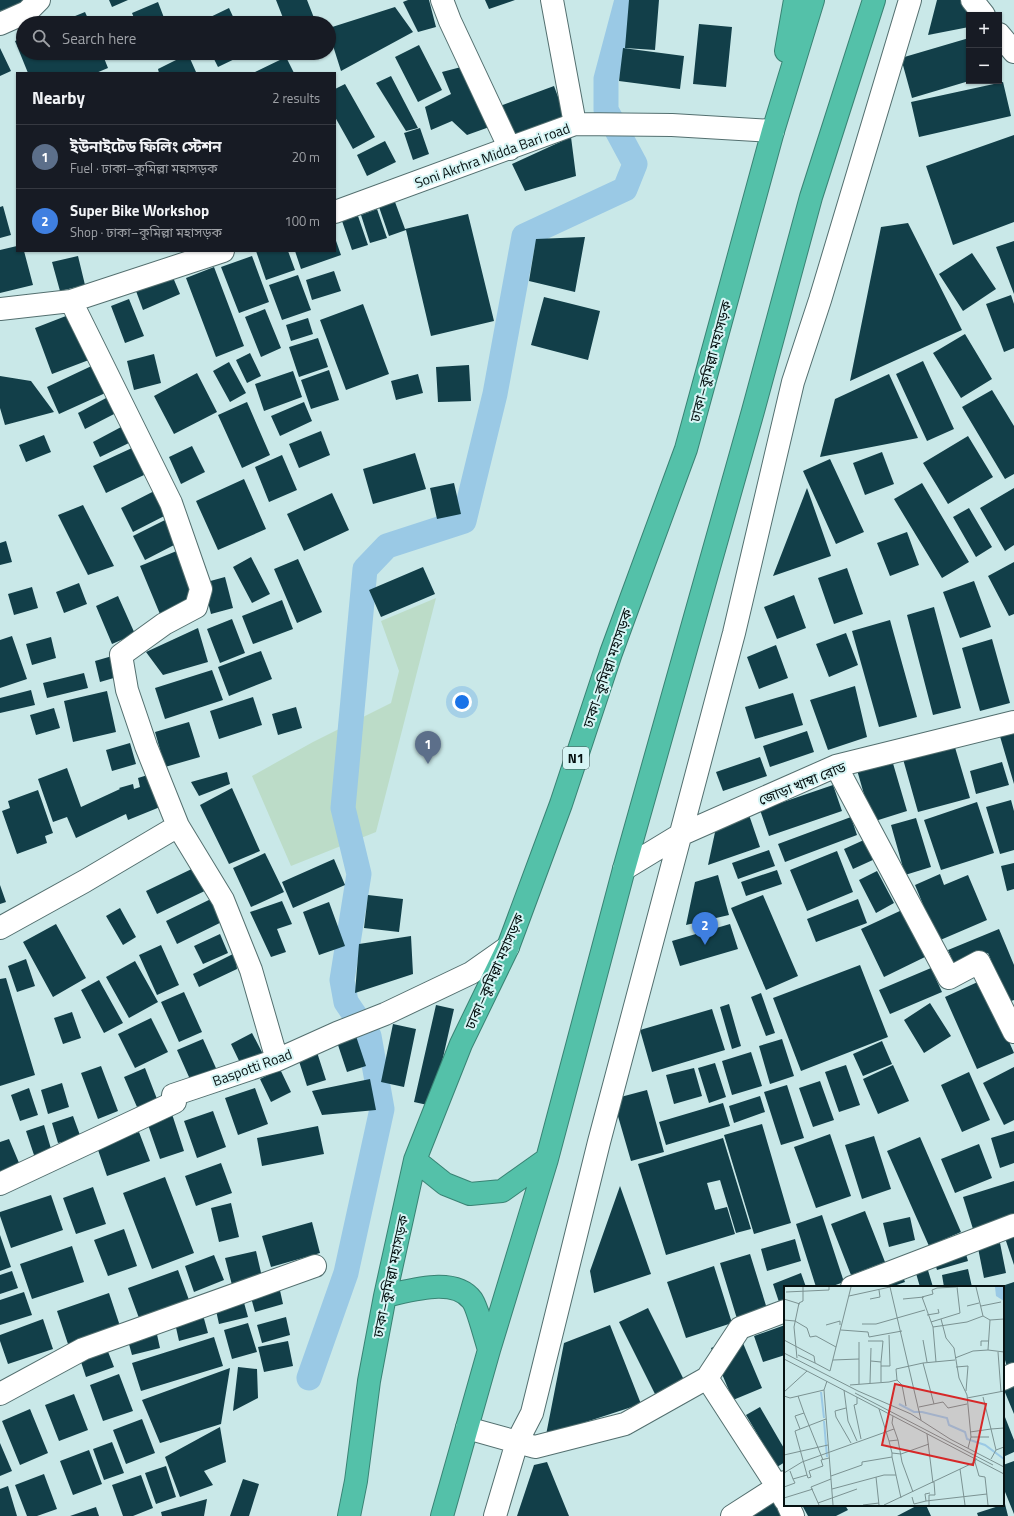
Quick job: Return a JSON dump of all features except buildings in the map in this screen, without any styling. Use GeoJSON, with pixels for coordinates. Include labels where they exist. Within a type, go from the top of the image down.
{"type":"FeatureCollection","features":[{"type":"Feature","properties":{"kind":"highway"},"geometry":{"type":"LineString","coordinates":[[773,131],[795,0]]}},
{"type":"Feature","properties":{"kind":"highway","name":"ঢাকা–কুমিল্লা মহাসড়ক"},"geometry":{"type":"LineString","coordinates":[[349,1516],[356,1481],[369,1381],[385,1296],[415,1160],[461,1044],[508,947],[561,804],[611,653],[686,450],[773,131],[813,0]]}},
{"type":"Feature","properties":{"kind":"highway"},"geometry":{"type":"LineString","coordinates":[[442,1516],[489,1350],[547,1159],[624,869],[751,419],[811,197],[874,0]]}},
{"type":"Feature","properties":{"kind":"highway"},"geometry":{"type":"LineString","coordinates":[[415,1160],[445,1184],[470,1194],[502,1191],[547,1159]]}},
{"type":"Feature","properties":{"kind":"highway"},"geometry":{"type":"LineString","coordinates":[[385,1296],[444,1286],[460,1289],[473,1301],[489,1350]]}},
{"type":"Feature","properties":{"kind":"street"},"geometry":{"type":"LineString","coordinates":[[18,16],[27,12],[39,0]]}},
{"type":"Feature","properties":{"kind":"street"},"geometry":{"type":"LineString","coordinates":[[442,0],[450,21],[510,149]]}},
{"type":"Feature","properties":{"kind":"street"},"geometry":{"type":"LineString","coordinates":[[552,0],[576,124]]}},
{"type":"Feature","properties":{"kind":"street"},"geometry":{"type":"LineString","coordinates":[[495,1516],[517,1442],[532,1413],[599,1142],[734,633],[793,382],[820,300],[910,0]]}},
{"type":"Feature","properties":{"kind":"street"},"geometry":{"type":"LineString","coordinates":[[972,0],[982,12]]}},
{"type":"Feature","properties":{"kind":"street"},"geometry":{"type":"LineString","coordinates":[[0,24],[16,17]]}},
{"type":"Feature","properties":{"kind":"street"},"geometry":{"type":"LineString","coordinates":[[1002,38],[1014,52]]}},
{"type":"Feature","properties":{"kind":"street","name":"Soni Akrhra Midda Bari road"},"geometry":{"type":"LineString","coordinates":[[336,212],[576,124],[672,125],[773,131]]}},
{"type":"Feature","properties":{"kind":"street"},"geometry":{"type":"LineString","coordinates":[[0,308],[71,301],[220,252]]}},
{"type":"Feature","properties":{"kind":"street"},"geometry":{"type":"LineString","coordinates":[[71,301],[171,503],[201,589],[196,607],[164,624],[121,655],[127,690],[146,746],[178,826],[223,900],[251,970],[277,1060]]}},
{"type":"Feature","properties":{"kind":"street","name":"জোড়া খাম্বা রোড"},"geometry":{"type":"LineString","coordinates":[[624,869],[680,835],[836,766],[1014,722]]}},
{"type":"Feature","properties":{"kind":"street"},"geometry":{"type":"LineString","coordinates":[[836,766],[949,978],[979,962],[1014,1032]]}},
{"type":"Feature","properties":{"kind":"street"},"geometry":{"type":"LineString","coordinates":[[0,928],[85,881],[178,826]]}},
{"type":"Feature","properties":{"kind":"street","name":"Baspotti Road"},"geometry":{"type":"LineString","coordinates":[[0,1184],[175,1102],[173,1095],[277,1060],[337,1033],[386,1014],[471,973],[508,947]]}},
{"type":"Feature","properties":{"kind":"street"},"geometry":{"type":"LineString","coordinates":[[858,1286],[874,1283],[1014,1225]]}},
{"type":"Feature","properties":{"kind":"street"},"geometry":{"type":"LineString","coordinates":[[0,1394],[83,1349],[315,1266]]}},
{"type":"Feature","properties":{"kind":"street"},"geometry":{"type":"LineString","coordinates":[[467,1428],[535,1447],[625,1424],[707,1378],[740,1328],[784,1312]]}},
{"type":"Feature","properties":{"kind":"street"},"geometry":{"type":"LineString","coordinates":[[1004,1379],[1014,1374]]}},
{"type":"Feature","properties":{"kind":"street"},"geometry":{"type":"LineString","coordinates":[[707,1378],[782,1489],[732,1516]]}},
{"type":"Feature","properties":{"kind":"street"},"geometry":{"type":"LineString","coordinates":[[788,1506],[793,1516]]}},
{"type":"Feature","properties":{"kind":"green space"},"geometry":{"type":"Polygon","coordinates":[[[436,598],[376,832],[291,866],[252,776],[313,742],[391,703],[399,671],[381,621],[436,598]]]}},
{"type":"Feature","properties":{"kind":"waterway"},"geometry":{"type":"LineString","coordinates":[[309,1378],[346,1273],[382,1109],[369,1036],[346,1002],[342,980],[359,874],[343,808],[365,569],[387,546],[464,521],[495,394],[524,236],[625,189],[635,164],[606,110],[606,79],[627,0]]}},
{"type":"Feature","properties":{"kind":"place","name":"ইউনাইটেড ফিলিং স্টেশন"},"geometry":{"type":"Point","coordinates":[428,764]}},
{"type":"Feature","properties":{"kind":"place","name":"Super Bike Workshop"},"geometry":{"type":"Point","coordinates":[705,945]}}]}
